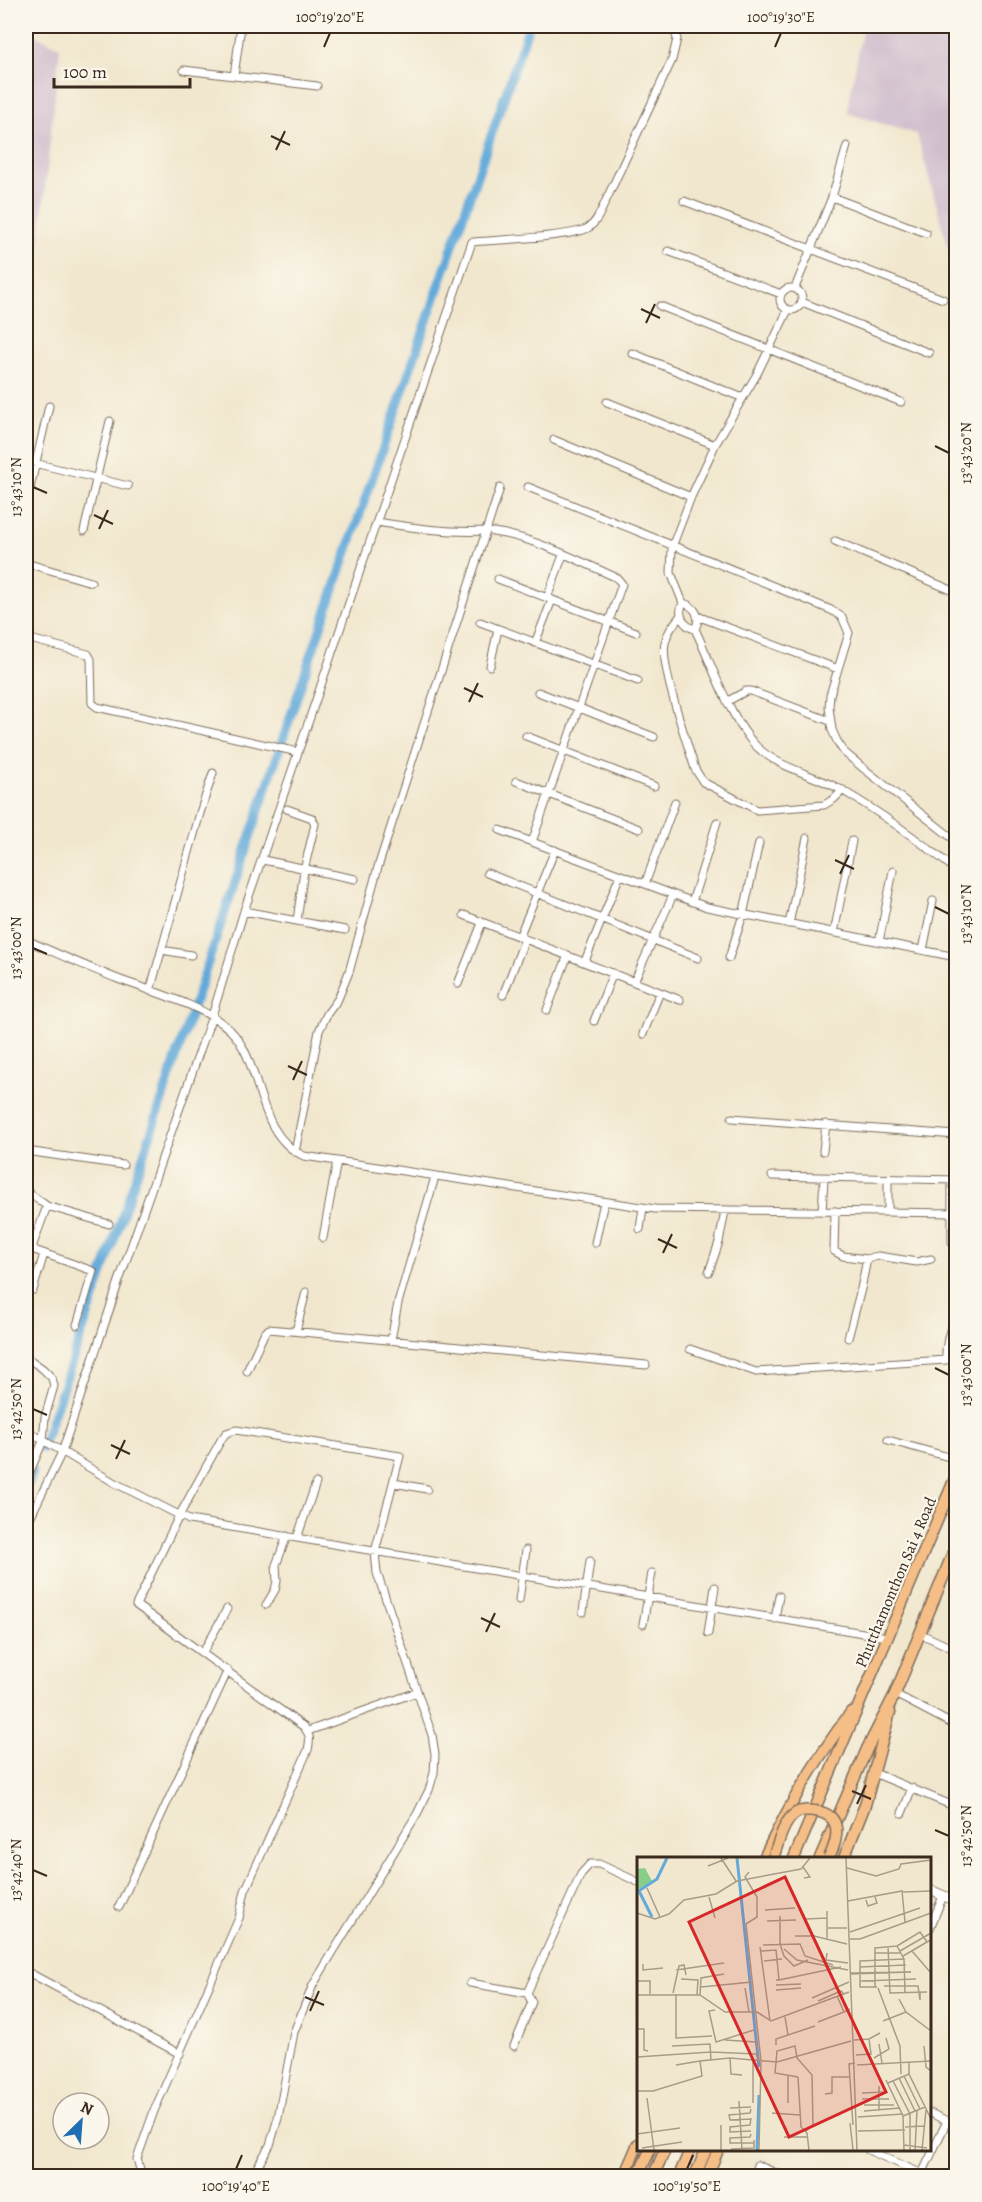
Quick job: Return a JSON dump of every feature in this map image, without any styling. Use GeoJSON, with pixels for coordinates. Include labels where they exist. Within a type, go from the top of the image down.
{"type":"FeatureCollection","features":[{"type":"Feature","properties":{"kind":"main road","name":"Phutthamonthon Sai 4 Road"},"geometry":{"type":"LineString","coordinates":[[794,1857],[957,1476]]}},
{"type":"Feature","properties":{"kind":"main road"},"geometry":{"type":"LineString","coordinates":[[820,1857],[867,1749],[893,1697],[919,1633],[952,1570],[957,1546]]}},
{"type":"Feature","properties":{"kind":"main road"},"geometry":{"type":"LineString","coordinates":[[846,1857],[865,1805],[893,1697]]}},
{"type":"Feature","properties":{"kind":"main road","name":"Phutthamonthon Sai 4 Road"},"geometry":{"type":"LineString","coordinates":[[765,1857],[779,1825],[810,1773],[831,1739],[861,1699]]}},
{"type":"Feature","properties":{"kind":"main road"},"geometry":{"type":"LineString","coordinates":[[772,1857],[788,1822],[797,1812],[810,1810],[832,1818],[836,1826],[838,1834],[829,1857]]}},
{"type":"Feature","properties":{"kind":"main road"},"geometry":{"type":"LineString","coordinates":[[624,2176],[637,2148]]}},
{"type":"Feature","properties":{"kind":"main road"},"geometry":{"type":"LineString","coordinates":[[638,2176],[650,2151]]}},
{"type":"Feature","properties":{"kind":"main road"},"geometry":{"type":"LineString","coordinates":[[653,2176],[665,2151]]}},
{"type":"Feature","properties":{"kind":"main road"},"geometry":{"type":"LineString","coordinates":[[679,2176],[690,2151]]}},
{"type":"Feature","properties":{"kind":"main road"},"geometry":{"type":"LineString","coordinates":[[694,2176],[706,2151]]}},
{"type":"Feature","properties":{"kind":"main road"},"geometry":{"type":"LineString","coordinates":[[707,2176],[718,2151]]}},
{"type":"Feature","properties":{"kind":"street"},"geometry":{"type":"LineString","coordinates":[[234,76],[241,26]]}},
{"type":"Feature","properties":{"kind":"street"},"geometry":{"type":"LineString","coordinates":[[26,1526],[58,1450],[212,1016],[244,911],[472,243],[572,233],[589,228],[608,196],[672,60],[677,39],[674,26]]}},
{"type":"Feature","properties":{"kind":"street"},"geometry":{"type":"LineString","coordinates":[[183,70],[317,86]]}},
{"type":"Feature","properties":{"kind":"street"},"geometry":{"type":"LineString","coordinates":[[795,288],[832,197],[847,146]]}},
{"type":"Feature","properties":{"kind":"street"},"geometry":{"type":"LineString","coordinates":[[832,197],[926,233]]}},
{"type":"Feature","properties":{"kind":"street"},"geometry":{"type":"LineString","coordinates":[[684,201],[944,299]]}},
{"type":"Feature","properties":{"kind":"street"},"geometry":{"type":"LineString","coordinates":[[668,250],[781,294]]}},
{"type":"Feature","properties":{"kind":"street"},"geometry":{"type":"LineString","coordinates":[[789,288],[795,288],[802,296],[802,302],[797,309],[788,310],[780,304],[781,294],[789,288]]}},
{"type":"Feature","properties":{"kind":"street"},"geometry":{"type":"LineString","coordinates":[[802,302],[929,354]]}},
{"type":"Feature","properties":{"kind":"street"},"geometry":{"type":"LineString","coordinates":[[660,306],[902,402]]}},
{"type":"Feature","properties":{"kind":"street"},"geometry":{"type":"LineString","coordinates":[[788,310],[770,349],[715,445],[691,497],[672,547],[671,573],[683,603],[681,615],[687,625],[695,629],[728,701],[746,733],[765,754],[843,790],[918,840],[957,870]]}},
{"type":"Feature","properties":{"kind":"street"},"geometry":{"type":"LineString","coordinates":[[632,353],[743,398]]}},
{"type":"Feature","properties":{"kind":"street"},"geometry":{"type":"LineString","coordinates":[[607,402],[715,445]]}},
{"type":"Feature","properties":{"kind":"street"},"geometry":{"type":"LineString","coordinates":[[26,505],[49,406]]}},
{"type":"Feature","properties":{"kind":"street"},"geometry":{"type":"LineString","coordinates":[[84,531],[110,421]]}},
{"type":"Feature","properties":{"kind":"street"},"geometry":{"type":"LineString","coordinates":[[554,440],[691,497]]}},
{"type":"Feature","properties":{"kind":"street"},"geometry":{"type":"LineString","coordinates":[[26,461],[128,486]]}},
{"type":"Feature","properties":{"kind":"street"},"geometry":{"type":"LineString","coordinates":[[295,1152],[319,1031],[327,1014],[338,999],[349,972],[378,867],[489,531],[500,488]]}},
{"type":"Feature","properties":{"kind":"street"},"geometry":{"type":"LineString","coordinates":[[528,488],[802,598],[842,617],[849,633],[830,695],[832,730],[844,752],[957,841]]}},
{"type":"Feature","properties":{"kind":"street"},"geometry":{"type":"LineString","coordinates":[[377,522],[426,530],[489,531],[517,537],[620,580],[622,584],[532,842]]}},
{"type":"Feature","properties":{"kind":"street"},"geometry":{"type":"LineString","coordinates":[[835,541],[957,592]]}},
{"type":"Feature","properties":{"kind":"street"},"geometry":{"type":"LineString","coordinates":[[535,643],[563,555]]}},
{"type":"Feature","properties":{"kind":"street"},"geometry":{"type":"LineString","coordinates":[[26,563],[92,582]]}},
{"type":"Feature","properties":{"kind":"street"},"geometry":{"type":"LineString","coordinates":[[498,579],[636,632]]}},
{"type":"Feature","properties":{"kind":"street"},"geometry":{"type":"LineString","coordinates":[[683,603],[691,606],[697,616],[698,624],[695,629]]}},
{"type":"Feature","properties":{"kind":"street"},"geometry":{"type":"LineString","coordinates":[[681,615],[665,640],[664,661],[695,769],[700,779],[757,810],[824,805],[843,790]]}},
{"type":"Feature","properties":{"kind":"street"},"geometry":{"type":"LineString","coordinates":[[697,616],[838,669]]}},
{"type":"Feature","properties":{"kind":"street"},"geometry":{"type":"LineString","coordinates":[[480,622],[638,681]]}},
{"type":"Feature","properties":{"kind":"street"},"geometry":{"type":"LineString","coordinates":[[490,666],[498,629]]}},
{"type":"Feature","properties":{"kind":"street"},"geometry":{"type":"LineString","coordinates":[[26,639],[88,654],[91,659],[90,695],[92,703],[97,707],[298,752]]}},
{"type":"Feature","properties":{"kind":"street"},"geometry":{"type":"LineString","coordinates":[[728,701],[746,691],[751,691],[830,721]]}},
{"type":"Feature","properties":{"kind":"street"},"geometry":{"type":"LineString","coordinates":[[538,692],[654,738]]}},
{"type":"Feature","properties":{"kind":"street"},"geometry":{"type":"LineString","coordinates":[[526,736],[654,786]]}},
{"type":"Feature","properties":{"kind":"street"},"geometry":{"type":"LineString","coordinates":[[150,991],[213,773]]}},
{"type":"Feature","properties":{"kind":"street"},"geometry":{"type":"LineString","coordinates":[[516,781],[639,829]]}},
{"type":"Feature","properties":{"kind":"street"},"geometry":{"type":"LineString","coordinates":[[645,884],[675,802]]}},
{"type":"Feature","properties":{"kind":"street"},"geometry":{"type":"LineString","coordinates":[[287,809],[312,818],[315,824],[304,870],[297,921]]}},
{"type":"Feature","properties":{"kind":"street"},"geometry":{"type":"LineString","coordinates":[[692,902],[717,822]]}},
{"type":"Feature","properties":{"kind":"street"},"geometry":{"type":"LineString","coordinates":[[500,830],[692,902],[743,915],[957,957]]}},
{"type":"Feature","properties":{"kind":"street"},"geometry":{"type":"LineString","coordinates":[[789,924],[807,838]]}},
{"type":"Feature","properties":{"kind":"street"},"geometry":{"type":"LineString","coordinates":[[834,933],[852,841]]}},
{"type":"Feature","properties":{"kind":"street"},"geometry":{"type":"LineString","coordinates":[[729,958],[743,915],[759,843]]}},
{"type":"Feature","properties":{"kind":"street"},"geometry":{"type":"LineString","coordinates":[[503,995],[537,894],[555,850]]}},
{"type":"Feature","properties":{"kind":"street"},"geometry":{"type":"LineString","coordinates":[[262,860],[355,879]]}},
{"type":"Feature","properties":{"kind":"street"},"geometry":{"type":"LineString","coordinates":[[879,942],[892,871]]}},
{"type":"Feature","properties":{"kind":"street"},"geometry":{"type":"LineString","coordinates":[[487,873],[698,958]]}},
{"type":"Feature","properties":{"kind":"street"},"geometry":{"type":"LineString","coordinates":[[585,961],[620,875]]}},
{"type":"Feature","properties":{"kind":"street"},"geometry":{"type":"LineString","coordinates":[[634,982],[673,895]]}},
{"type":"Feature","properties":{"kind":"street"},"geometry":{"type":"LineString","coordinates":[[922,950],[933,901]]}},
{"type":"Feature","properties":{"kind":"street"},"geometry":{"type":"LineString","coordinates":[[244,911],[345,930]]}},
{"type":"Feature","properties":{"kind":"street"},"geometry":{"type":"LineString","coordinates":[[464,915],[680,1000]]}},
{"type":"Feature","properties":{"kind":"street"},"geometry":{"type":"LineString","coordinates":[[458,984],[482,923]]}},
{"type":"Feature","properties":{"kind":"street"},"geometry":{"type":"LineString","coordinates":[[26,940],[202,1011],[223,1023],[237,1038],[272,1125],[284,1143],[295,1152],[312,1158],[644,1208],[954,1213]]}},
{"type":"Feature","properties":{"kind":"street"},"geometry":{"type":"LineString","coordinates":[[162,950],[190,955]]}},
{"type":"Feature","properties":{"kind":"street"},"geometry":{"type":"LineString","coordinates":[[547,1010],[568,955]]}},
{"type":"Feature","properties":{"kind":"street"},"geometry":{"type":"LineString","coordinates":[[594,1021],[613,973]]}},
{"type":"Feature","properties":{"kind":"street"},"geometry":{"type":"LineString","coordinates":[[643,1034],[660,992]]}},
{"type":"Feature","properties":{"kind":"street"},"geometry":{"type":"LineString","coordinates":[[732,1118],[957,1135]]}},
{"type":"Feature","properties":{"kind":"street"},"geometry":{"type":"LineString","coordinates":[[823,1151],[826,1124]]}},
{"type":"Feature","properties":{"kind":"street"},"geometry":{"type":"LineString","coordinates":[[26,1151],[123,1165]]}},
{"type":"Feature","properties":{"kind":"street"},"geometry":{"type":"LineString","coordinates":[[323,1238],[337,1161]]}},
{"type":"Feature","properties":{"kind":"street"},"geometry":{"type":"LineString","coordinates":[[772,1176],[824,1179],[954,1180],[952,1242],[957,1246]]}},
{"type":"Feature","properties":{"kind":"street"},"geometry":{"type":"LineString","coordinates":[[391,1340],[398,1303],[435,1177]]}},
{"type":"Feature","properties":{"kind":"street"},"geometry":{"type":"LineString","coordinates":[[822,1211],[824,1179]]}},
{"type":"Feature","properties":{"kind":"street"},"geometry":{"type":"LineString","coordinates":[[888,1179],[888,1212]]}},
{"type":"Feature","properties":{"kind":"street"},"geometry":{"type":"LineString","coordinates":[[26,1191],[47,1206],[109,1224]]}},
{"type":"Feature","properties":{"kind":"street"},"geometry":{"type":"LineString","coordinates":[[595,1243],[604,1202]]}},
{"type":"Feature","properties":{"kind":"street"},"geometry":{"type":"LineString","coordinates":[[47,1206],[28,1248],[93,1271],[76,1325]]}},
{"type":"Feature","properties":{"kind":"street"},"geometry":{"type":"LineString","coordinates":[[640,1228],[644,1208]]}},
{"type":"Feature","properties":{"kind":"street"},"geometry":{"type":"LineString","coordinates":[[709,1272],[725,1211]]}},
{"type":"Feature","properties":{"kind":"street"},"geometry":{"type":"LineString","coordinates":[[836,1211],[834,1251],[843,1256],[867,1259],[878,1256],[917,1262],[931,1259]]}},
{"type":"Feature","properties":{"kind":"street"},"geometry":{"type":"LineString","coordinates":[[33,1290],[44,1254]]}},
{"type":"Feature","properties":{"kind":"street"},"geometry":{"type":"LineString","coordinates":[[848,1338],[867,1259]]}},
{"type":"Feature","properties":{"kind":"street"},"geometry":{"type":"LineString","coordinates":[[296,1331],[306,1292]]}},
{"type":"Feature","properties":{"kind":"street"},"geometry":{"type":"LineString","coordinates":[[946,1360],[946,1342],[957,1311]]}},
{"type":"Feature","properties":{"kind":"street"},"geometry":{"type":"LineString","coordinates":[[247,1371],[266,1330],[269,1329],[501,1353],[646,1365]]}},
{"type":"Feature","properties":{"kind":"street"},"geometry":{"type":"LineString","coordinates":[[690,1349],[756,1372],[957,1358]]}},
{"type":"Feature","properties":{"kind":"street"},"geometry":{"type":"LineString","coordinates":[[26,1357],[52,1378],[54,1386],[45,1417],[43,1441],[26,1481]]}},
{"type":"Feature","properties":{"kind":"street"},"geometry":{"type":"LineString","coordinates":[[26,1430],[115,1483],[189,1520],[887,1637]]}},
{"type":"Feature","properties":{"kind":"street"},"geometry":{"type":"LineString","coordinates":[[142,2176],[137,2159],[154,2111],[239,1918],[245,1891],[308,1750],[310,1740],[308,1731],[228,1670],[136,1605],[179,1516],[221,1440],[230,1431],[400,1456],[375,1552],[377,1573],[432,1735],[435,1754],[434,1773],[429,1790],[417,1814],[313,1985],[294,2032],[282,2098],[270,2145],[252,2176]]}},
{"type":"Feature","properties":{"kind":"street"},"geometry":{"type":"LineString","coordinates":[[888,1440],[957,1459]]}},
{"type":"Feature","properties":{"kind":"street"},"geometry":{"type":"LineString","coordinates":[[297,1538],[316,1483]]}},
{"type":"Feature","properties":{"kind":"street"},"geometry":{"type":"LineString","coordinates":[[394,1483],[428,1489]]}},
{"type":"Feature","properties":{"kind":"street"},"geometry":{"type":"LineString","coordinates":[[266,1605],[275,1590],[276,1565],[287,1536]]}},
{"type":"Feature","properties":{"kind":"street"},"geometry":{"type":"LineString","coordinates":[[519,1600],[526,1550]]}},
{"type":"Feature","properties":{"kind":"street"},"geometry":{"type":"LineString","coordinates":[[583,1612],[590,1561]]}},
{"type":"Feature","properties":{"kind":"street"},"geometry":{"type":"LineString","coordinates":[[643,1624],[652,1573]]}},
{"type":"Feature","properties":{"kind":"street"},"geometry":{"type":"LineString","coordinates":[[708,1633],[715,1587]]}},
{"type":"Feature","properties":{"kind":"street"},"geometry":{"type":"LineString","coordinates":[[775,1619],[779,1596]]}},
{"type":"Feature","properties":{"kind":"street"},"geometry":{"type":"LineString","coordinates":[[203,1652],[227,1609]]}},
{"type":"Feature","properties":{"kind":"street"},"geometry":{"type":"LineString","coordinates":[[919,1633],[957,1650]]}},
{"type":"Feature","properties":{"kind":"street"},"geometry":{"type":"LineString","coordinates":[[119,1907],[228,1670]]}},
{"type":"Feature","properties":{"kind":"street"},"geometry":{"type":"LineString","coordinates":[[308,1731],[417,1692]]}},
{"type":"Feature","properties":{"kind":"street"},"geometry":{"type":"LineString","coordinates":[[893,1697],[957,1726]]}},
{"type":"Feature","properties":{"kind":"street"},"geometry":{"type":"LineString","coordinates":[[874,1773],[957,1807]]}},
{"type":"Feature","properties":{"kind":"street"},"geometry":{"type":"LineString","coordinates":[[902,1813],[912,1788]]}},
{"type":"Feature","properties":{"kind":"street"},"geometry":{"type":"LineString","coordinates":[[527,1993],[584,1869],[590,1864],[599,1864],[637,1881]]}},
{"type":"Feature","properties":{"kind":"street"},"geometry":{"type":"LineString","coordinates":[[931,1890],[957,1901]]}},
{"type":"Feature","properties":{"kind":"street"},"geometry":{"type":"LineString","coordinates":[[931,1926],[943,1896]]}},
{"type":"Feature","properties":{"kind":"street"},"geometry":{"type":"LineString","coordinates":[[26,1971],[180,2054]]}},
{"type":"Feature","properties":{"kind":"street"},"geometry":{"type":"LineString","coordinates":[[470,1983],[527,1993]]}},
{"type":"Feature","properties":{"kind":"street"},"geometry":{"type":"LineString","coordinates":[[514,2046],[532,2002],[527,1993]]}},
{"type":"Feature","properties":{"kind":"street"},"geometry":{"type":"LineString","coordinates":[[931,2113],[957,2125]]}},
{"type":"Feature","properties":{"kind":"street"},"geometry":{"type":"LineString","coordinates":[[870,2151],[923,2176],[947,2121]]}},
{"type":"Feature","properties":{"kind":"street"},"geometry":{"type":"LineString","coordinates":[[757,2165],[783,2176]]}},
{"type":"Feature","properties":{"kind":"shaded area"},"geometry":{"type":"Polygon","coordinates":[[[863,26],[956,26],[956,276],[917,134],[847,113],[863,26]]]}},
{"type":"Feature","properties":{"kind":"shaded area"},"geometry":{"type":"Polygon","coordinates":[[[26,31],[60,47],[26,369],[26,31]]]}},
{"type":"Feature","properties":{"kind":"waterway"},"geometry":{"type":"LineString","coordinates":[[42,1448],[148,1142],[303,679],[529,26]]}},
{"type":"Feature","properties":{"kind":"waterway"},"geometry":{"type":"LineString","coordinates":[[26,1489],[33,1472]]}}]}
